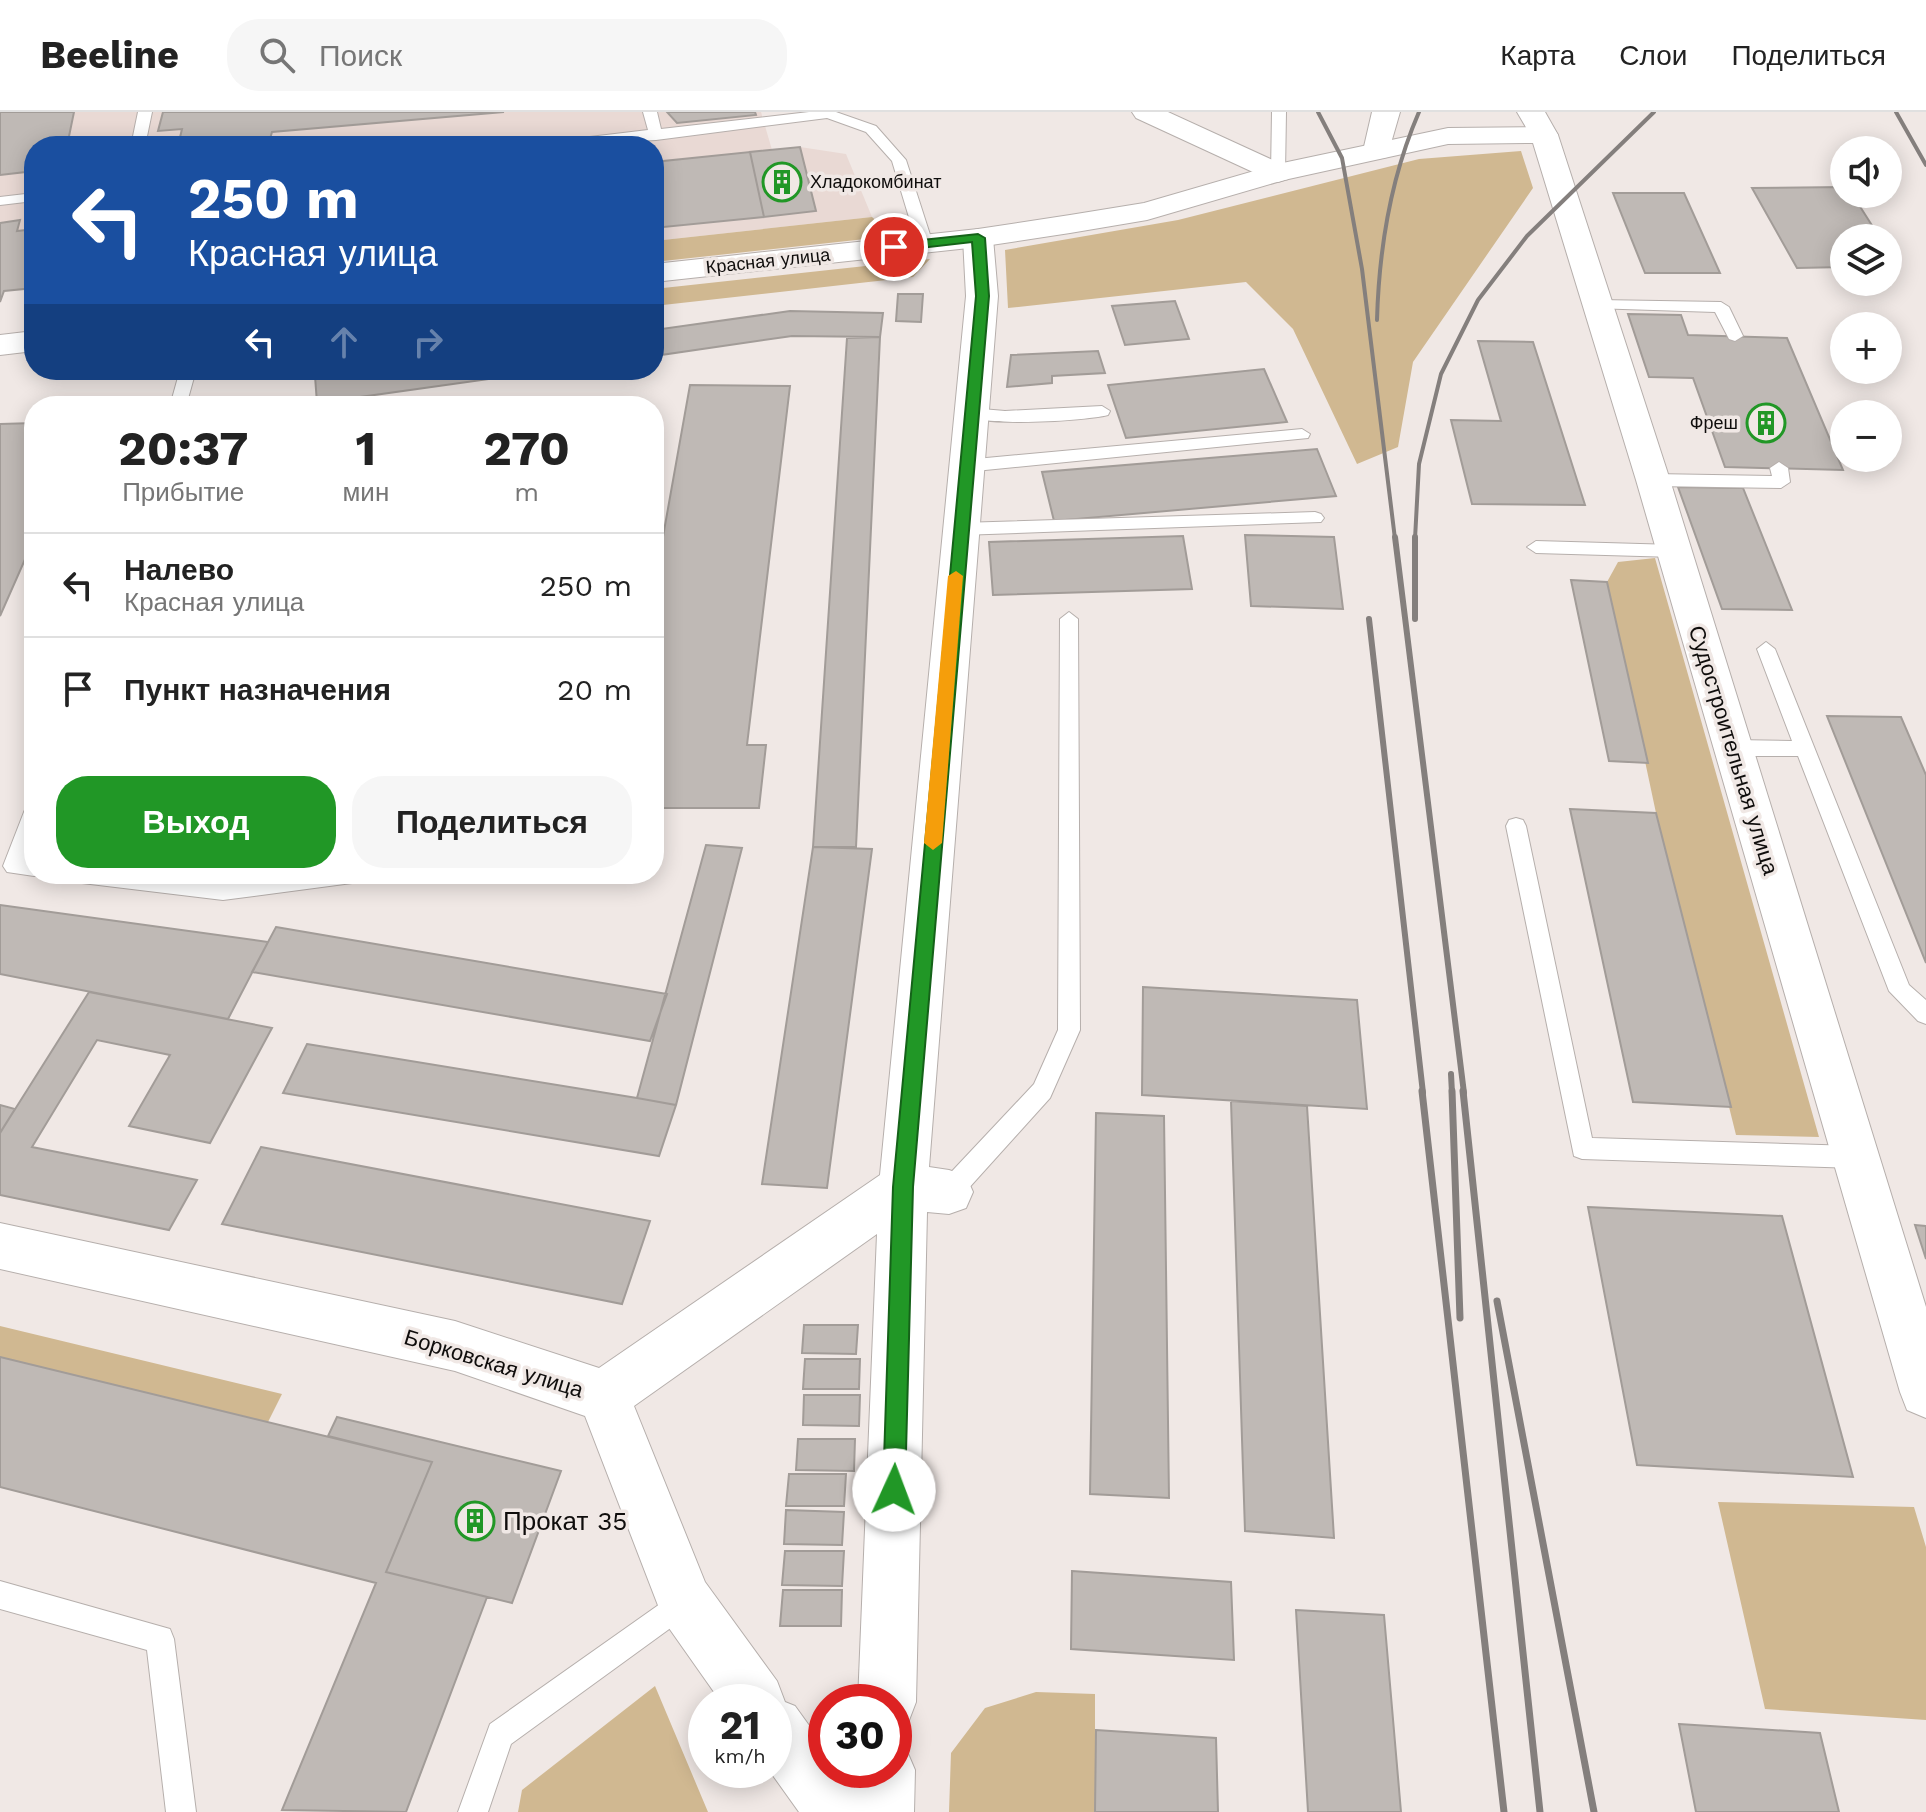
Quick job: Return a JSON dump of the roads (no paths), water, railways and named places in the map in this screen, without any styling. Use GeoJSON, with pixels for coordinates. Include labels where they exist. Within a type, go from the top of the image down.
{"type":"FeatureCollection","features":[{"type":"Feature","properties":{"kind":"street"},"geometry":{"type":"LineString","coordinates":[[1147,112],[1278,173]]}},
{"type":"Feature","properties":{"kind":"street"},"geometry":{"type":"LineString","coordinates":[[1377,151],[1386,112]]}},
{"type":"Feature","properties":{"kind":"street","name":"Красная улица"},"geometry":{"type":"LineString","coordinates":[[664,272],[978,238],[1147,211],[1278,173],[1448,136],[1537,124]]}},
{"type":"Feature","properties":{"kind":"street","name":"Судостроительная улица"},"geometry":{"type":"LineString","coordinates":[[1537,124],[1675,551],[1926,1392]]}},
{"type":"Feature","properties":{"kind":"street"},"geometry":{"type":"LineString","coordinates":[[888,1684],[926,1189],[960,529],[982,296],[978,238]]}},
{"type":"Feature","properties":{"kind":"street"},"geometry":{"type":"LineString","coordinates":[[0,345],[24,342]]}},
{"type":"Feature","properties":{"kind":"street"},"geometry":{"type":"LineString","coordinates":[[604,1396],[926,1189]]}},
{"type":"Feature","properties":{"kind":"street","name":"Борковская улица"},"geometry":{"type":"LineString","coordinates":[[0,1246],[455,1346],[604,1396],[684,1601],[743,1684]]}},
{"type":"Feature","properties":{"kind":"street"},"geometry":{"type":"LineString","coordinates":[[792,1752],[835,1812]]}},
{"type":"Feature","properties":{"kind":"street"},"geometry":{"type":"LineString","coordinates":[[884,1812],[885,1788]]}},
{"type":"Feature","properties":{"kind":"lane"},"geometry":{"type":"LineString","coordinates":[[140,136],[145,112]]}},
{"type":"Feature","properties":{"kind":"lane"},"geometry":{"type":"LineString","coordinates":[[650,112],[656,136],[828,114],[871,129],[899,160],[925,244]]}},
{"type":"Feature","properties":{"kind":"lane"},"geometry":{"type":"LineString","coordinates":[[1278,173],[1279,112]]}},
{"type":"Feature","properties":{"kind":"lane"},"geometry":{"type":"LineString","coordinates":[[0,201],[24,198]]}},
{"type":"Feature","properties":{"kind":"lane"},"geometry":{"type":"LineString","coordinates":[[1598,305],[1721,307],[1735,336]]}},
{"type":"Feature","properties":{"kind":"lane"},"geometry":{"type":"LineString","coordinates":[[970,413],[1005,416],[1102,411]]}},
{"type":"Feature","properties":{"kind":"lane"},"geometry":{"type":"LineString","coordinates":[[965,466],[1302,434]]}},
{"type":"Feature","properties":{"kind":"lane"},"geometry":{"type":"LineString","coordinates":[[1653,480],[1781,482],[1779,468]]}},
{"type":"Feature","properties":{"kind":"lane"},"geometry":{"type":"LineString","coordinates":[[960,529],[1315,518]]}},
{"type":"Feature","properties":{"kind":"lane"},"geometry":{"type":"LineString","coordinates":[[1536,547],[1675,551]]}},
{"type":"Feature","properties":{"kind":"lane"},"geometry":{"type":"LineString","coordinates":[[926,1189],[1042,1091],[1069,1030],[1069,619]]}},
{"type":"Feature","properties":{"kind":"lane"},"geometry":{"type":"LineString","coordinates":[[1766,649],[1900,991],[1926,1014]]}},
{"type":"Feature","properties":{"kind":"lane"},"geometry":{"type":"LineString","coordinates":[[1734,748],[1805,749]]}},
{"type":"Feature","properties":{"kind":"lane"},"geometry":{"type":"LineString","coordinates":[[1516,826],[1582,1148],[1856,1157]]}},
{"type":"Feature","properties":{"kind":"lane"},"geometry":{"type":"LineString","coordinates":[[24,839],[14,866],[24,867]]}},
{"type":"Feature","properties":{"kind":"lane"},"geometry":{"type":"LineString","coordinates":[[165,884],[223,891],[276,884]]}},
{"type":"Feature","properties":{"kind":"lane"},"geometry":{"type":"LineString","coordinates":[[0,1595],[160,1639],[181,1812]]}},
{"type":"Feature","properties":{"kind":"lane"},"geometry":{"type":"LineString","coordinates":[[473,1812],[500,1734],[684,1601]]}},
{"type":"Feature","properties":{"kind":"railway"},"geometry":{"type":"LineString","coordinates":[[1318,112],[1342,158],[1362,269],[1395,539]]}},
{"type":"Feature","properties":{"kind":"railway"},"geometry":{"type":"LineString","coordinates":[[1377,320],[1380,267],[1393,188],[1419,112]]}},
{"type":"Feature","properties":{"kind":"railway"},"geometry":{"type":"LineString","coordinates":[[1415,539],[1419,464],[1441,374],[1478,300],[1527,236],[1654,112]]}},
{"type":"Feature","properties":{"kind":"railway"},"geometry":{"type":"LineString","coordinates":[[1896,112],[1926,165]]}},
{"type":"Feature","properties":{"kind":"railway"},"geometry":{"type":"LineString","coordinates":[[1395,537],[1464,1093]]}},
{"type":"Feature","properties":{"kind":"railway"},"geometry":{"type":"LineString","coordinates":[[1415,539],[1415,619]]}},
{"type":"Feature","properties":{"kind":"railway"},"geometry":{"type":"LineString","coordinates":[[1369,619],[1423,1093]]}},
{"type":"Feature","properties":{"kind":"railway"},"geometry":{"type":"LineString","coordinates":[[1451,1074],[1452,1093]]}},
{"type":"Feature","properties":{"kind":"railway"},"geometry":{"type":"LineString","coordinates":[[1422,1091],[1504,1812]]}},
{"type":"Feature","properties":{"kind":"railway"},"geometry":{"type":"LineString","coordinates":[[1452,1091],[1460,1318]]}},
{"type":"Feature","properties":{"kind":"railway"},"geometry":{"type":"LineString","coordinates":[[1463,1091],[1540,1812]]}},
{"type":"Feature","properties":{"kind":"railway"},"geometry":{"type":"LineString","coordinates":[[1497,1301],[1594,1812]]}},
{"type":"Feature","properties":{"kind":"place","name":"Хладокомбинат"},"geometry":{"type":"Point","coordinates":[782,182]}},
{"type":"Feature","properties":{"kind":"place","name":"Фреш"},"geometry":{"type":"Point","coordinates":[1766,423]}},
{"type":"Feature","properties":{"kind":"place","name":"Прокат 35"},"geometry":{"type":"Point","coordinates":[475,1521]}}]}
